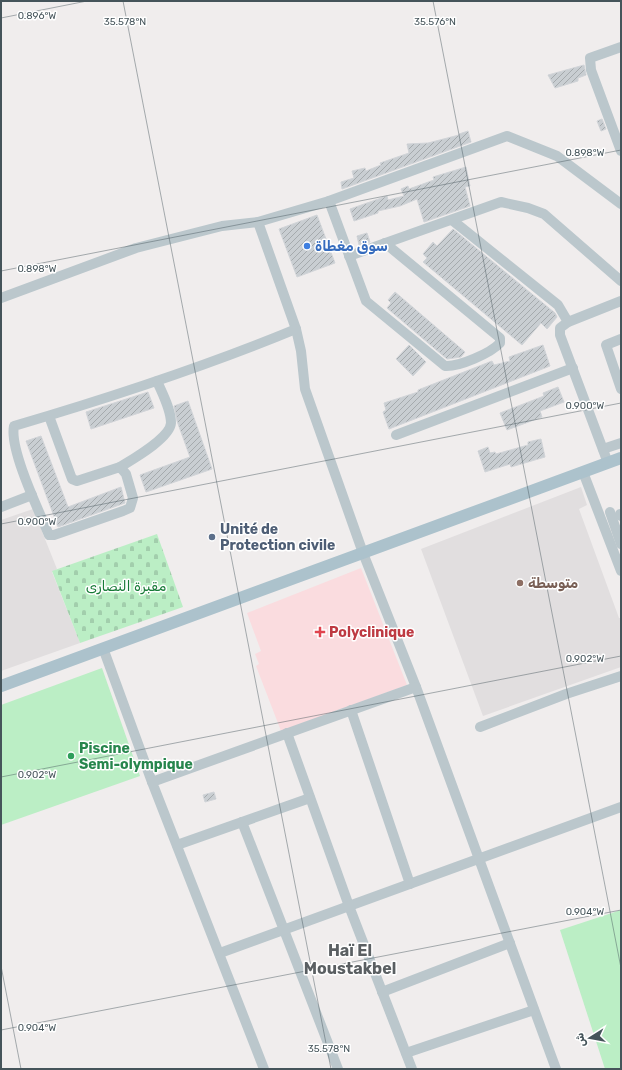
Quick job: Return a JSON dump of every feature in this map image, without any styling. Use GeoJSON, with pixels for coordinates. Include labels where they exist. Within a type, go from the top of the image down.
{"type":"FeatureCollection","features":[{"type":"Feature","properties":{"kind":"main road"},"geometry":{"type":"LineString","coordinates":[[1,686],[621,458]]}},
{"type":"Feature","properties":{"kind":"street"},"geometry":{"type":"LineString","coordinates":[[621,47],[590,58],[592,70],[621,151]]}},
{"type":"Feature","properties":{"kind":"street"},"geometry":{"type":"LineString","coordinates":[[1,298],[136,248],[222,226],[258,222],[329,201],[507,136],[557,156],[621,204]]}},
{"type":"Feature","properties":{"kind":"street"},"geometry":{"type":"LineString","coordinates":[[329,201],[366,302],[445,366],[452,366],[489,351],[500,343],[500,338],[385,243]]}},
{"type":"Feature","properties":{"kind":"street"},"geometry":{"type":"LineString","coordinates":[[349,256],[501,202],[528,208],[544,214],[621,281]]}},
{"type":"Feature","properties":{"kind":"street"},"geometry":{"type":"LineString","coordinates":[[452,220],[558,305],[568,322]]}},
{"type":"Feature","properties":{"kind":"street"},"geometry":{"type":"LineString","coordinates":[[258,222],[296,329],[301,351],[305,389],[363,553],[416,687],[556,1069]]}},
{"type":"Feature","properties":{"kind":"street"},"geometry":{"type":"LineString","coordinates":[[608,463],[560,335],[560,328],[568,322],[621,301]]}},
{"type":"Feature","properties":{"kind":"street"},"geometry":{"type":"LineString","coordinates":[[120,467],[126,474],[133,498],[130,508],[54,535],[49,535],[32,495],[14,444],[14,426],[157,381],[240,352],[296,329]]}},
{"type":"Feature","properties":{"kind":"street"},"geometry":{"type":"LineString","coordinates":[[621,339],[606,344],[621,389]]}},
{"type":"Feature","properties":{"kind":"street"},"geometry":{"type":"LineString","coordinates":[[396,435],[573,368]]}},
{"type":"Feature","properties":{"kind":"street"},"geometry":{"type":"LineString","coordinates":[[49,416],[72,479],[77,482],[120,467],[155,444],[168,431],[171,423],[169,411],[157,381]]}},
{"type":"Feature","properties":{"kind":"street"},"geometry":{"type":"LineString","coordinates":[[603,449],[621,443]]}},
{"type":"Feature","properties":{"kind":"street"},"geometry":{"type":"LineString","coordinates":[[583,472],[621,571]]}},
{"type":"Feature","properties":{"kind":"street"},"geometry":{"type":"LineString","coordinates":[[1,507],[32,495]]}},
{"type":"Feature","properties":{"kind":"street"},"geometry":{"type":"LineString","coordinates":[[599,514],[618,514],[621,544]]}},
{"type":"Feature","properties":{"kind":"street"},"geometry":{"type":"LineString","coordinates":[[103,648],[152,782],[264,1069]]}},
{"type":"Feature","properties":{"kind":"street"},"geometry":{"type":"LineString","coordinates":[[480,727],[566,694],[621,676]]}},
{"type":"Feature","properties":{"kind":"street"},"geometry":{"type":"LineString","coordinates":[[152,782],[416,687]]}},
{"type":"Feature","properties":{"kind":"street"},"geometry":{"type":"LineString","coordinates":[[351,710],[410,884]]}},
{"type":"Feature","properties":{"kind":"street"},"geometry":{"type":"LineString","coordinates":[[287,733],[349,906],[412,1069]]}},
{"type":"Feature","properties":{"kind":"street"},"geometry":{"type":"LineString","coordinates":[[177,845],[310,798]]}},
{"type":"Feature","properties":{"kind":"street"},"geometry":{"type":"LineString","coordinates":[[220,953],[621,807]]}},
{"type":"Feature","properties":{"kind":"street"},"geometry":{"type":"LineString","coordinates":[[242,822],[338,1069]]}},
{"type":"Feature","properties":{"kind":"street"},"geometry":{"type":"LineString","coordinates":[[382,992],[510,943]]}},
{"type":"Feature","properties":{"kind":"street"},"geometry":{"type":"LineString","coordinates":[[406,1053],[534,1010]]}},
{"type":"Feature","properties":{"kind":"shaded area","name":"متوسطة"},"geometry":{"type":"Polygon","coordinates":[[[581,487],[587,505],[579,509],[619,618],[621,618],[621,667],[483,716],[421,549],[581,487]]]}},
{"type":"Feature","properties":{"kind":"shaded area"},"geometry":{"type":"Polygon","coordinates":[[[33,509],[57,569],[52,572],[80,643],[1,671],[1,520],[33,509]]]}},
{"type":"Feature","properties":{"kind":"shaded area","name":"Polyclinique"},"geometry":{"type":"Polygon","coordinates":[[[361,568],[407,685],[281,731],[256,666],[259,664],[255,654],[261,651],[247,613],[361,568]]]}},
{"type":"Feature","properties":{"kind":"green space","name":"مقبرة النصارى"},"geometry":{"type":"Polygon","coordinates":[[[157,534],[183,607],[80,643],[52,571],[157,534]]]}},
{"type":"Feature","properties":{"kind":"green space","name":"Piscine Semi-olympique"},"geometry":{"type":"Polygon","coordinates":[[[102,668],[140,776],[1,825],[1,705],[102,668]]]}},
{"type":"Feature","properties":{"kind":"green space"},"geometry":{"type":"Polygon","coordinates":[[[621,910],[621,1069],[605,1069],[560,930],[621,910]]]}},
{"type":"Feature","properties":{"kind":"building"},"geometry":{"type":"Polygon","coordinates":[[[584,65],[586,75],[578,78],[578,81],[555,88],[548,75],[584,65]]]}},
{"type":"Feature","properties":{"kind":"building"},"geometry":{"type":"Polygon","coordinates":[[[602,119],[606,129],[601,131],[597,121],[602,119]]]}},
{"type":"Feature","properties":{"kind":"building"},"geometry":{"type":"Polygon","coordinates":[[[468,131],[471,142],[342,189],[341,182],[354,178],[352,171],[365,168],[366,171],[381,165],[380,163],[409,153],[407,144],[428,143],[459,135],[468,131]]]}},
{"type":"Feature","properties":{"kind":"building"},"geometry":{"type":"Polygon","coordinates":[[[466,167],[470,186],[465,187],[470,206],[424,222],[417,199],[400,206],[378,211],[378,213],[354,221],[350,209],[387,196],[388,200],[404,196],[401,189],[408,186],[409,189],[434,180],[433,177],[466,167]]]}},
{"type":"Feature","properties":{"kind":"building","name":"سوق مغطاة"},"geometry":{"type":"Polygon","coordinates":[[[317,215],[335,263],[297,277],[279,229],[317,215]]]}},
{"type":"Feature","properties":{"kind":"building"},"geometry":{"type":"Polygon","coordinates":[[[453,229],[555,313],[557,317],[547,329],[541,323],[522,345],[423,262],[427,258],[423,254],[433,242],[437,246],[453,229]]]}},
{"type":"Feature","properties":{"kind":"building"},"geometry":{"type":"Polygon","coordinates":[[[367,233],[370,242],[359,245],[357,236],[367,233]]]}},
{"type":"Feature","properties":{"kind":"building"},"geometry":{"type":"Polygon","coordinates":[[[395,292],[465,352],[461,357],[447,359],[387,308],[391,303],[388,300],[395,292]]]}},
{"type":"Feature","properties":{"kind":"building"},"geometry":{"type":"Polygon","coordinates":[[[409,345],[426,362],[413,376],[396,359],[409,345]]]}},
{"type":"Feature","properties":{"kind":"building"},"geometry":{"type":"Polygon","coordinates":[[[543,345],[550,366],[389,429],[383,412],[386,410],[384,403],[418,392],[418,390],[492,361],[494,365],[510,361],[509,357],[543,345]]]}},
{"type":"Feature","properties":{"kind":"building"},"geometry":{"type":"Polygon","coordinates":[[[558,387],[564,402],[540,411],[542,417],[507,430],[500,413],[544,396],[543,393],[558,387]]]}},
{"type":"Feature","properties":{"kind":"building"},"geometry":{"type":"Polygon","coordinates":[[[148,392],[154,408],[91,429],[86,412],[148,392]]]}},
{"type":"Feature","properties":{"kind":"building"},"geometry":{"type":"Polygon","coordinates":[[[188,401],[212,469],[146,492],[140,475],[190,457],[177,421],[174,406],[188,401]]]}},
{"type":"Feature","properties":{"kind":"building"},"geometry":{"type":"Polygon","coordinates":[[[41,436],[68,507],[121,487],[125,503],[58,527],[26,441],[41,436]]]}},
{"type":"Feature","properties":{"kind":"building"},"geometry":{"type":"Polygon","coordinates":[[[541,439],[545,457],[511,467],[510,464],[485,472],[478,451],[488,447],[490,453],[495,452],[496,454],[528,445],[528,442],[541,439]]]}},
{"type":"Feature","properties":{"kind":"building"},"geometry":{"type":"Polygon","coordinates":[[[214,792],[216,799],[205,802],[203,795],[214,792]]]}},
{"type":"Feature","properties":{"kind":"place","name":"سوق مغطاة"},"geometry":{"type":"Point","coordinates":[307,246]}},
{"type":"Feature","properties":{"kind":"place","name":"Unité de Protection civile"},"geometry":{"type":"Point","coordinates":[212,537]}},
{"type":"Feature","properties":{"kind":"place","name":"متوسطة"},"geometry":{"type":"Point","coordinates":[520,583]}},
{"type":"Feature","properties":{"kind":"place","name":"Polyclinique"},"geometry":{"type":"Point","coordinates":[320,632]}},
{"type":"Feature","properties":{"kind":"place","name":"Piscine Semi-olympique"},"geometry":{"type":"Point","coordinates":[71,756]}},
{"type":"Feature","properties":{"kind":"district","name":"Haï El Moustakbel"},"geometry":{"type":"Point","coordinates":[350,959]}}]}
